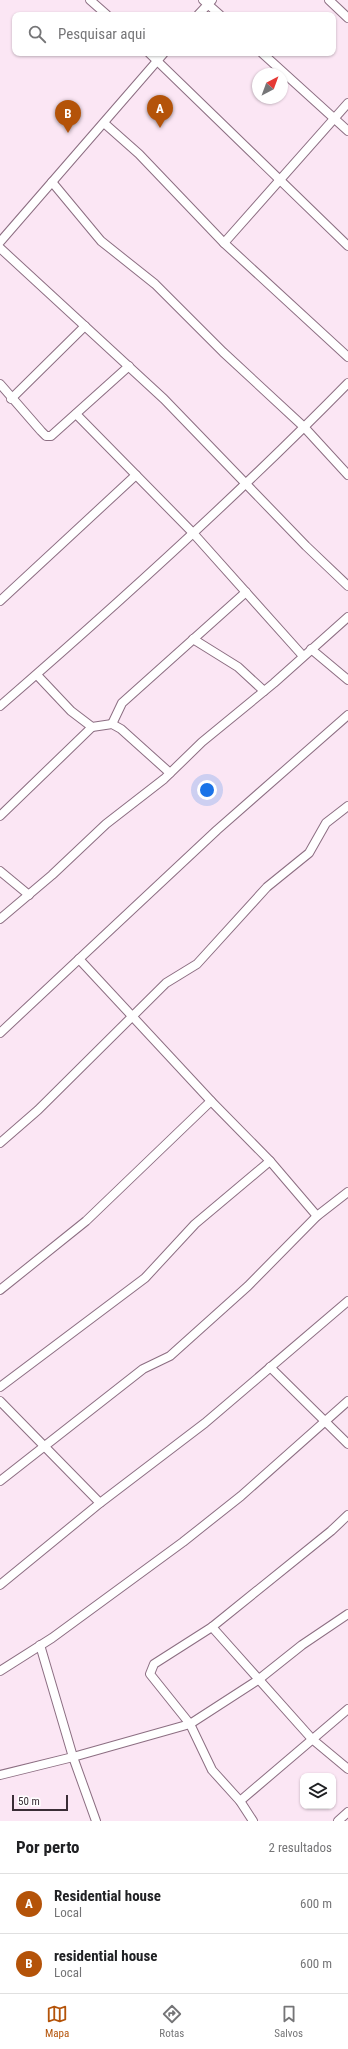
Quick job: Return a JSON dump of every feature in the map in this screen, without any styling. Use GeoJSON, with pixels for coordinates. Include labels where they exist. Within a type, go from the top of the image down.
{"type":"FeatureCollection","features":[{"type":"Feature","properties":{"kind":"street"},"geometry":{"type":"LineString","coordinates":[[90,0],[104,12]]}},
{"type":"Feature","properties":{"kind":"street"},"geometry":{"type":"LineString","coordinates":[[329,0],[348,18]]}},
{"type":"Feature","properties":{"kind":"street"},"geometry":{"type":"LineString","coordinates":[[200,12],[208,1],[217,12]]}},
{"type":"Feature","properties":{"kind":"street"},"geometry":{"type":"LineString","coordinates":[[153,56],[282,180],[348,246]]}},
{"type":"Feature","properties":{"kind":"street"},"geometry":{"type":"LineString","coordinates":[[0,242],[161,56]]}},
{"type":"Feature","properties":{"kind":"street"},"geometry":{"type":"LineString","coordinates":[[265,56],[348,131]]}},
{"type":"Feature","properties":{"kind":"street"},"geometry":{"type":"LineString","coordinates":[[224,243],[282,180],[348,103]]}},
{"type":"Feature","properties":{"kind":"street"},"geometry":{"type":"LineString","coordinates":[[104,123],[138,154],[224,243],[348,357]]}},
{"type":"Feature","properties":{"kind":"street"},"geometry":{"type":"LineString","coordinates":[[52,182],[101,241],[155,284],[223,352],[304,427],[348,475]]}},
{"type":"Feature","properties":{"kind":"street"},"geometry":{"type":"LineString","coordinates":[[0,248],[164,399],[306,546],[348,586]]}},
{"type":"Feature","properties":{"kind":"street"},"geometry":{"type":"LineString","coordinates":[[11,399],[85,326]]}},
{"type":"Feature","properties":{"kind":"street"},"geometry":{"type":"LineString","coordinates":[[0,384],[11,399],[46,436],[57,432],[129,366]]}},
{"type":"Feature","properties":{"kind":"street"},"geometry":{"type":"LineString","coordinates":[[0,706],[37,675],[247,484],[348,383]]}},
{"type":"Feature","properties":{"kind":"street"},"geometry":{"type":"LineString","coordinates":[[76,414],[192,533],[303,656]]}},
{"type":"Feature","properties":{"kind":"street"},"geometry":{"type":"LineString","coordinates":[[0,601],[136,475]]}},
{"type":"Feature","properties":{"kind":"street"},"geometry":{"type":"LineString","coordinates":[[112,724],[122,703],[246,592]]}},
{"type":"Feature","properties":{"kind":"street"},"geometry":{"type":"LineString","coordinates":[[0,919],[29,896],[106,824],[170,773],[202,742],[264,691],[348,617]]}},
{"type":"Feature","properties":{"kind":"street"},"geometry":{"type":"LineString","coordinates":[[193,639],[238,667],[264,691]]}},
{"type":"Feature","properties":{"kind":"street"},"geometry":{"type":"LineString","coordinates":[[311,649],[348,680]]}},
{"type":"Feature","properties":{"kind":"street"},"geometry":{"type":"LineString","coordinates":[[37,675],[71,711],[92,727]]}},
{"type":"Feature","properties":{"kind":"street"},"geometry":{"type":"LineString","coordinates":[[0,1033],[217,830],[348,714]]}},
{"type":"Feature","properties":{"kind":"street"},"geometry":{"type":"LineString","coordinates":[[0,816],[92,727],[112,724],[121,730],[170,773]]}},
{"type":"Feature","properties":{"kind":"street"},"geometry":{"type":"LineString","coordinates":[[0,1143],[38,1110],[166,983],[197,964],[267,888],[309,853],[326,823],[348,806]]}},
{"type":"Feature","properties":{"kind":"street"},"geometry":{"type":"LineString","coordinates":[[0,871],[29,896]]}},
{"type":"Feature","properties":{"kind":"street"},"geometry":{"type":"LineString","coordinates":[[79,959],[211,1101],[270,1161],[317,1216]]}},
{"type":"Feature","properties":{"kind":"street"},"geometry":{"type":"LineString","coordinates":[[0,1290],[86,1221],[211,1101]]}},
{"type":"Feature","properties":{"kind":"street"},"geometry":{"type":"LineString","coordinates":[[0,1387],[145,1278],[195,1224],[270,1161]]}},
{"type":"Feature","properties":{"kind":"street"},"geometry":{"type":"LineString","coordinates":[[0,1481],[143,1369],[170,1356],[248,1286],[317,1216],[348,1192]]}},
{"type":"Feature","properties":{"kind":"street"},"geometry":{"type":"LineString","coordinates":[[0,1585],[100,1503],[205,1423],[348,1300]]}},
{"type":"Feature","properties":{"kind":"street"},"geometry":{"type":"LineString","coordinates":[[270,1367],[348,1444]]}},
{"type":"Feature","properties":{"kind":"street"},"geometry":{"type":"LineString","coordinates":[[0,1401],[100,1503]]}},
{"type":"Feature","properties":{"kind":"street"},"geometry":{"type":"LineString","coordinates":[[0,1671],[40,1646],[115,1592],[241,1496],[348,1401]]}},
{"type":"Feature","properties":{"kind":"street"},"geometry":{"type":"LineString","coordinates":[[253,1821],[240,1800],[212,1770],[190,1724],[150,1674],[151,1669],[154,1664],[212,1627],[331,1531],[348,1515]]}},
{"type":"Feature","properties":{"kind":"street"},"geometry":{"type":"LineString","coordinates":[[0,1775],[73,1757],[190,1724],[258,1680],[302,1645],[348,1614]]}},
{"type":"Feature","properties":{"kind":"street"},"geometry":{"type":"LineString","coordinates":[[212,1627],[312,1740],[348,1768]]}},
{"type":"Feature","properties":{"kind":"street"},"geometry":{"type":"LineString","coordinates":[[40,1646],[73,1757],[96,1821]]}},
{"type":"Feature","properties":{"kind":"street"},"geometry":{"type":"LineString","coordinates":[[240,1800],[348,1709]]}},
{"type":"Feature","properties":{"kind":"street"},"geometry":{"type":"LineString","coordinates":[[338,1821],[348,1812]]}},
{"type":"Feature","properties":{"kind":"place","name":"Residential house"},"geometry":{"type":"Point","coordinates":[160,128]}},
{"type":"Feature","properties":{"kind":"place","name":"residential house"},"geometry":{"type":"Point","coordinates":[68,133]}}]}
